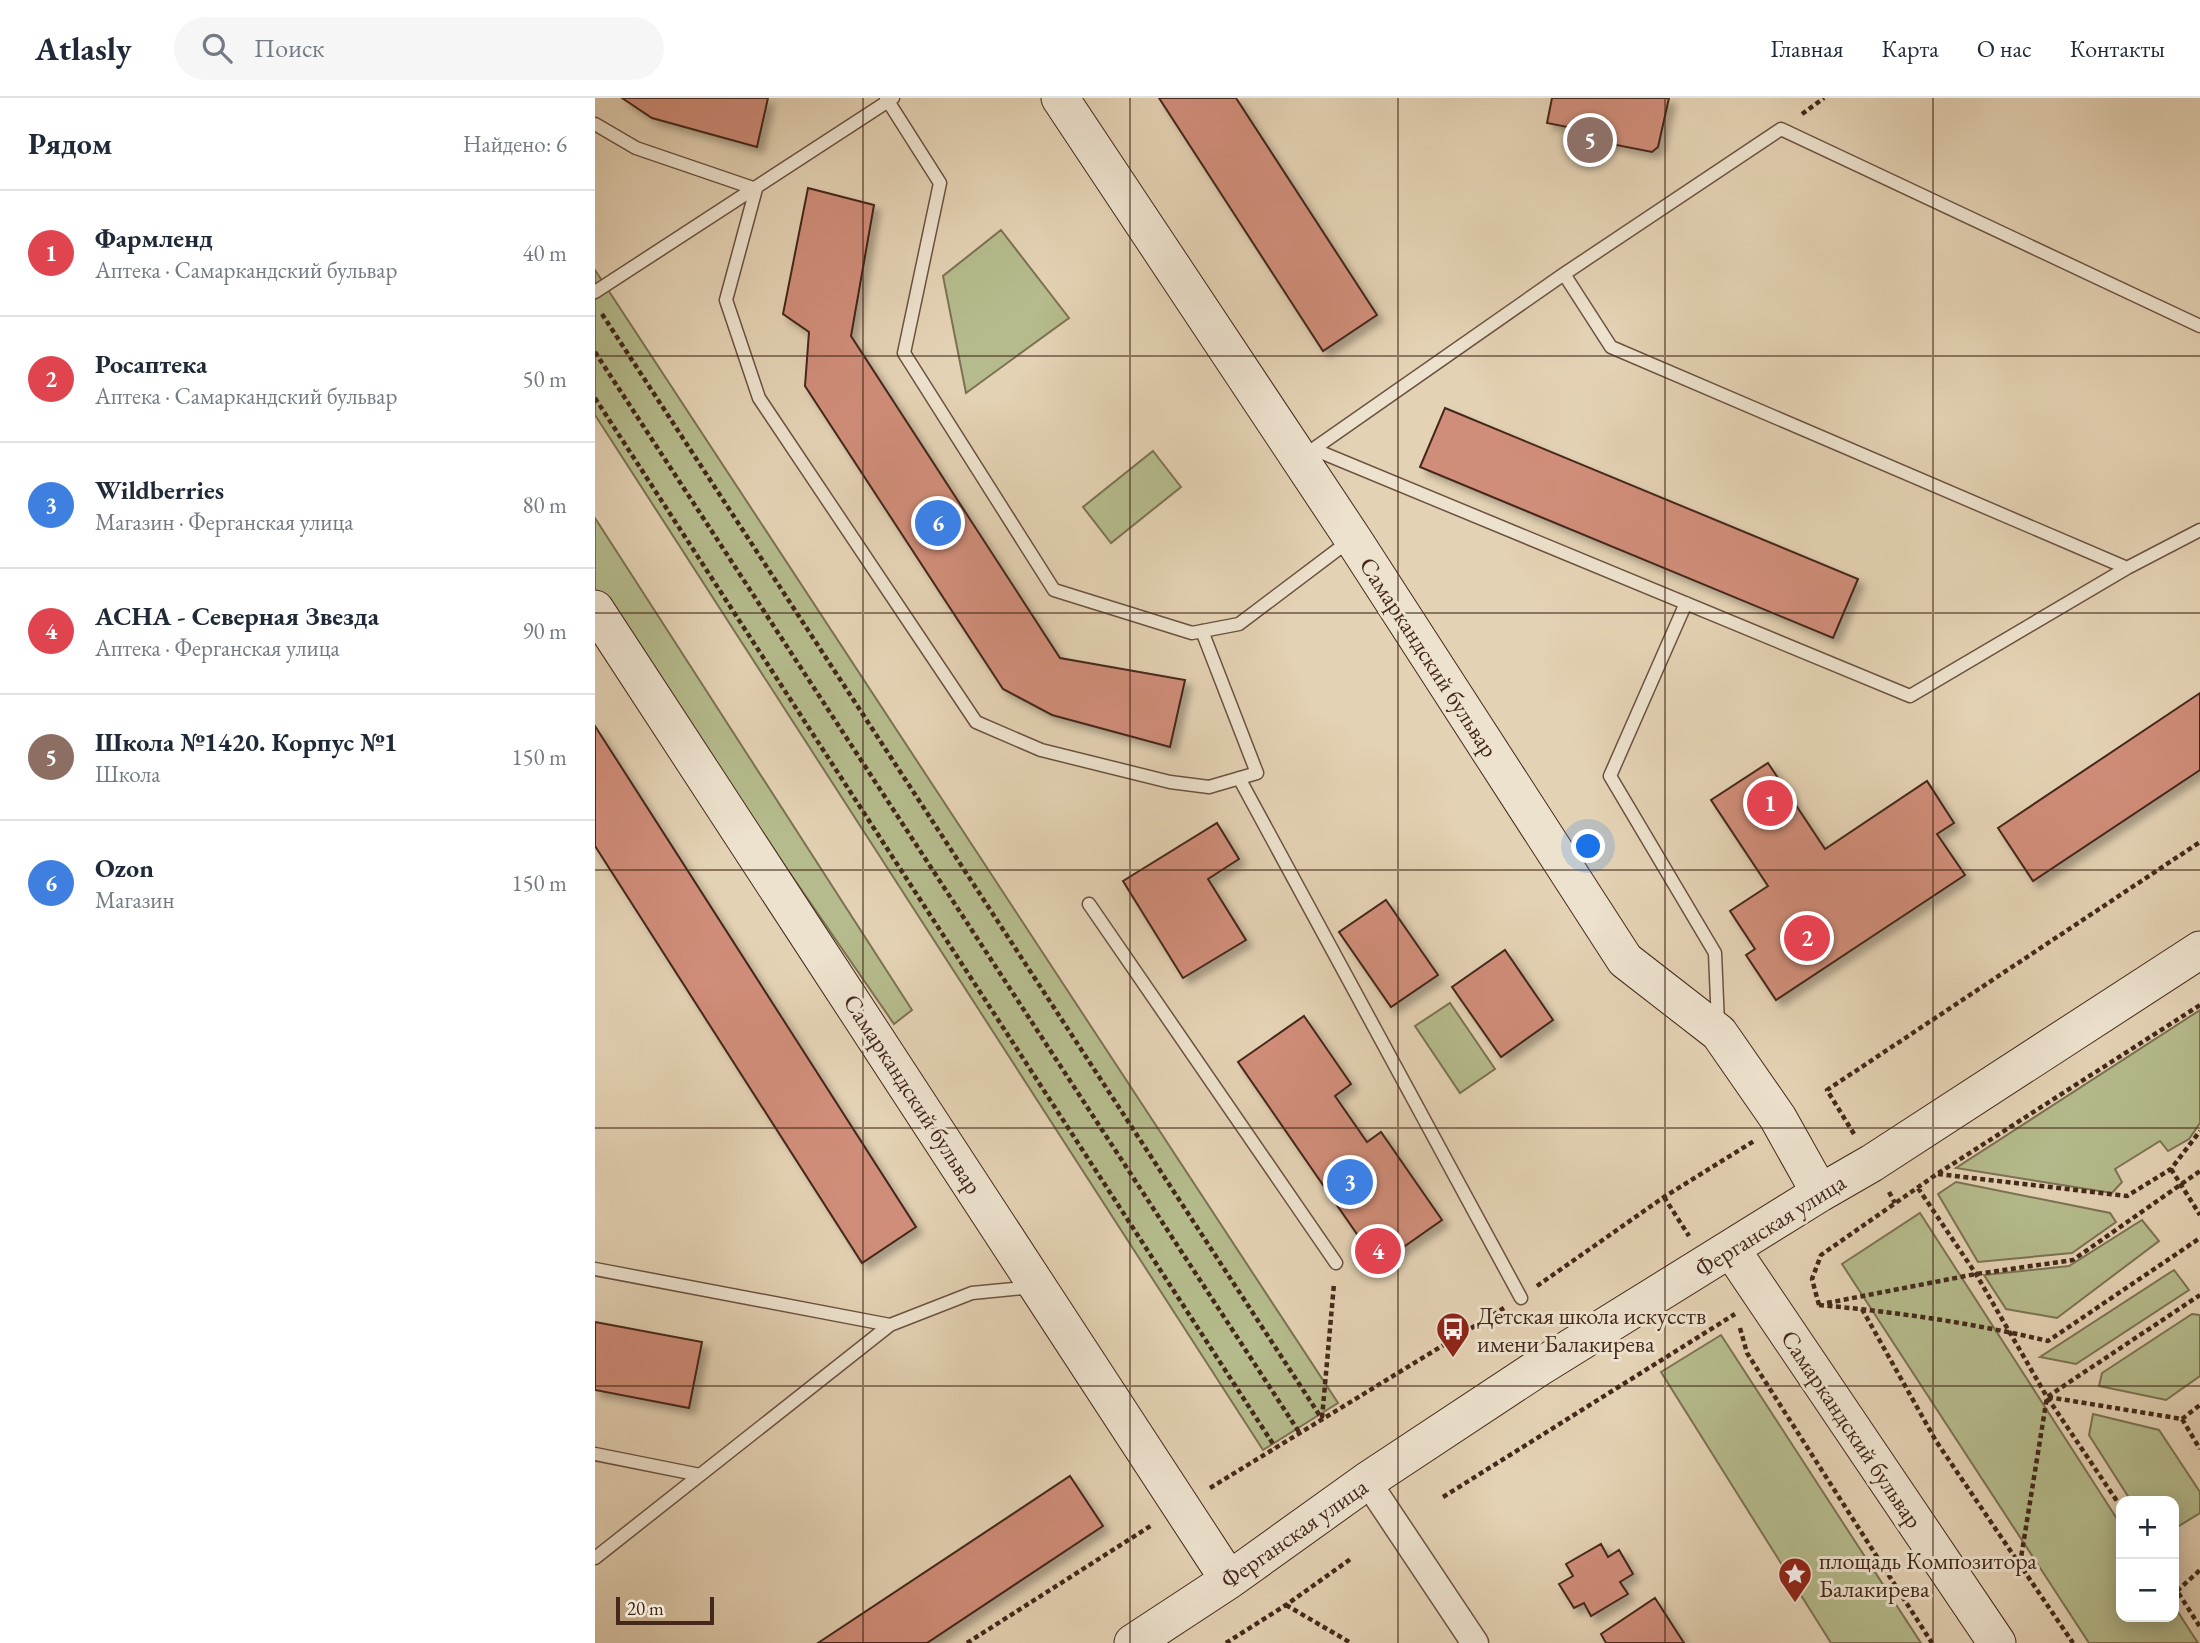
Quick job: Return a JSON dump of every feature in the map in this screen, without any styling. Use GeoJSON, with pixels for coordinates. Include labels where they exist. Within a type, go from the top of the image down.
{"type":"FeatureCollection","features":[{"type":"Feature","properties":{"kind":"street","name":"Самаркандский бульвар"},"geometry":{"type":"LineString","coordinates":[[1060,98],[1306,454],[1353,538],[1625,960],[1719,1033],[1778,1118],[1820,1192]]}},
{"type":"Feature","properties":{"kind":"street","name":"Самаркандский бульвар"},"geometry":{"type":"LineString","coordinates":[[595,609],[1229,1580]]}},
{"type":"Feature","properties":{"kind":"street","name":"Ферганская улица"},"geometry":{"type":"LineString","coordinates":[[1133,1643],[1229,1580],[1367,1481],[1538,1368],[1820,1192],[1872,1163],[2200,950]]}},
{"type":"Feature","properties":{"kind":"street","name":"Самаркандский бульвар"},"geometry":{"type":"LineString","coordinates":[[1731,1249],[1997,1643]]}},
{"type":"Feature","properties":{"kind":"street"},"geometry":{"type":"LineString","coordinates":[[1367,1481],[1475,1643]]}},
{"type":"Feature","properties":{"kind":"lane"},"geometry":{"type":"LineString","coordinates":[[595,292],[889,99],[940,183],[904,353],[1054,590],[1192,633],[1239,624],[1353,538]]}},
{"type":"Feature","properties":{"kind":"lane"},"geometry":{"type":"LineString","coordinates":[[595,124],[636,148],[756,188]]}},
{"type":"Feature","properties":{"kind":"lane"},"geometry":{"type":"LineString","coordinates":[[1306,454],[1564,274],[1781,128],[2200,326]]}},
{"type":"Feature","properties":{"kind":"lane"},"geometry":{"type":"LineString","coordinates":[[756,188],[726,300],[759,398],[976,722],[1041,750],[1170,782],[1209,787],[1257,773],[1202,631]]}},
{"type":"Feature","properties":{"kind":"lane"},"geometry":{"type":"LineString","coordinates":[[1564,274],[1611,347],[2127,568]]}},
{"type":"Feature","properties":{"kind":"lane"},"geometry":{"type":"LineString","coordinates":[[1306,454],[1686,603],[1910,696],[2127,568],[2200,530]]}},
{"type":"Feature","properties":{"kind":"lane"},"geometry":{"type":"LineString","coordinates":[[1686,603],[1610,776],[1715,953],[1719,1033]]}},
{"type":"Feature","properties":{"kind":"lane"},"geometry":{"type":"LineString","coordinates":[[1239,778],[1521,1298]]}},
{"type":"Feature","properties":{"kind":"lane"},"geometry":{"type":"LineString","coordinates":[[1089,904],[1336,1263]]}},
{"type":"Feature","properties":{"kind":"lane"},"geometry":{"type":"LineString","coordinates":[[595,1269],[890,1325]]}},
{"type":"Feature","properties":{"kind":"lane"},"geometry":{"type":"LineString","coordinates":[[595,1558],[890,1325],[972,1293],[1038,1286]]}},
{"type":"Feature","properties":{"kind":"lane"},"geometry":{"type":"LineString","coordinates":[[595,1454],[700,1475]]}},
{"type":"Feature","properties":{"kind":"path"},"geometry":{"type":"LineString","coordinates":[[595,303],[1322,1419],[1336,1263]]}},
{"type":"Feature","properties":{"kind":"path"},"geometry":{"type":"LineString","coordinates":[[595,352],[1299,1432],[967,1643]]}},
{"type":"Feature","properties":{"kind":"path"},"geometry":{"type":"LineString","coordinates":[[595,398],[1275,1447]]}},
{"type":"Feature","properties":{"kind":"path"},"geometry":{"type":"LineString","coordinates":[[1827,1090],[2200,842]]}},
{"type":"Feature","properties":{"kind":"path"},"geometry":{"type":"LineString","coordinates":[[1819,1305],[1812,1279],[1821,1255],[1937,1174],[2200,1005]]}},
{"type":"Feature","properties":{"kind":"path"},"geometry":{"type":"LineString","coordinates":[[1937,1174],[2127,1196],[2171,1169],[2200,1131]]}},
{"type":"Feature","properties":{"kind":"path"},"geometry":{"type":"LineString","coordinates":[[2171,1169],[2200,1215]]}},
{"type":"Feature","properties":{"kind":"path"},"geometry":{"type":"LineString","coordinates":[[1819,1305],[1976,1274],[2073,1260],[2200,1171]]}},
{"type":"Feature","properties":{"kind":"path"},"geometry":{"type":"LineString","coordinates":[[1918,1188],[1976,1274],[2047,1397],[2116,1500]]}},
{"type":"Feature","properties":{"kind":"path"},"geometry":{"type":"LineString","coordinates":[[1664,1197],[1689,1237]]}},
{"type":"Feature","properties":{"kind":"path"},"geometry":{"type":"LineString","coordinates":[[1819,1305],[1862,1308],[2010,1332],[2048,1341],[2200,1238]]}},
{"type":"Feature","properties":{"kind":"path"},"geometry":{"type":"LineString","coordinates":[[2019,1564],[2047,1397],[2200,1295]]}},
{"type":"Feature","properties":{"kind":"path"},"geometry":{"type":"LineString","coordinates":[[1862,1308],[1936,1441],[2073,1643]]}},
{"type":"Feature","properties":{"kind":"path"},"geometry":{"type":"LineString","coordinates":[[1443,1497],[1736,1313],[1747,1353],[1932,1643]]}},
{"type":"Feature","properties":{"kind":"path"},"geometry":{"type":"LineString","coordinates":[[2047,1397],[2182,1419],[2200,1405]]}},
{"type":"Feature","properties":{"kind":"path"},"geometry":{"type":"LineString","coordinates":[[2182,1419],[2200,1448]]}},
{"type":"Feature","properties":{"kind":"path"},"geometry":{"type":"LineString","coordinates":[[1226,1643],[1352,1558]]}},
{"type":"Feature","properties":{"kind":"path"},"geometry":{"type":"LineString","coordinates":[[2179,1586],[2200,1570]]}},
{"type":"Feature","properties":{"kind":"path"},"geometry":{"type":"LineString","coordinates":[[2179,1595],[2200,1627]]}},
{"type":"Feature","properties":{"kind":"path"},"geometry":{"type":"LineString","coordinates":[[1286,1605],[1351,1643]]}},
{"type":"Feature","properties":{"kind":"green space"},"geometry":{"type":"Polygon","coordinates":[[[1001,230],[1069,318],[966,393],[943,276],[1001,230]]]}},
{"type":"Feature","properties":{"kind":"green space"},"geometry":{"type":"Polygon","coordinates":[[[595,270],[1338,1403],[1263,1450],[595,415],[595,270]]]}},
{"type":"Feature","properties":{"kind":"green space"},"geometry":{"type":"Polygon","coordinates":[[[1153,451],[1181,487],[1111,543],[1083,507],[1153,451]]]}},
{"type":"Feature","properties":{"kind":"green space"},"geometry":{"type":"Polygon","coordinates":[[[595,518],[912,1010],[894,1024],[595,591],[595,518]]]}},
{"type":"Feature","properties":{"kind":"green space"},"geometry":{"type":"Polygon","coordinates":[[[1450,1003],[1495,1069],[1460,1093],[1415,1026],[1450,1003]]]}},
{"type":"Feature","properties":{"kind":"green space"},"geometry":{"type":"Polygon","coordinates":[[[2200,1010],[2200,1123],[2189,1139],[2168,1151],[2160,1141],[2115,1169],[2122,1182],[2112,1193],[1956,1168],[2200,1010]]]}},
{"type":"Feature","properties":{"kind":"green space"},"geometry":{"type":"Polygon","coordinates":[[[1956,1182],[2110,1213],[2116,1222],[2072,1253],[1978,1262],[1938,1194],[1956,1182]]]}},
{"type":"Feature","properties":{"kind":"green space"},"geometry":{"type":"Polygon","coordinates":[[[1920,1213],[2116,1517],[2116,1622],[2179,1622],[2179,1614],[2198,1643],[2089,1643],[1842,1264],[1920,1213]]]}},
{"type":"Feature","properties":{"kind":"green space"},"geometry":{"type":"Polygon","coordinates":[[[2142,1220],[2159,1241],[2057,1318],[2006,1309],[1984,1275],[2069,1266],[2142,1220]]]}},
{"type":"Feature","properties":{"kind":"green space"},"geometry":{"type":"Polygon","coordinates":[[[2174,1270],[2189,1290],[2076,1364],[2040,1357],[2174,1270]]]}},
{"type":"Feature","properties":{"kind":"green space"},"geometry":{"type":"Polygon","coordinates":[[[2192,1314],[2200,1315],[2200,1376],[2166,1400],[2099,1386],[2102,1373],[2192,1314]]]}},
{"type":"Feature","properties":{"kind":"green space"},"geometry":{"type":"Polygon","coordinates":[[[1721,1335],[1921,1643],[1831,1643],[1661,1372],[1721,1335]]]}},
{"type":"Feature","properties":{"kind":"green space"},"geometry":{"type":"Polygon","coordinates":[[[2093,1414],[2159,1430],[2200,1492],[2200,1513],[2179,1526],[2179,1496],[2128,1496],[2089,1435],[2093,1414]]]}},
{"type":"Feature","properties":{"kind":"building"},"geometry":{"type":"Polygon","coordinates":[[[622,98],[768,98],[757,147],[652,118],[622,98]]]}},
{"type":"Feature","properties":{"kind":"building"},"geometry":{"type":"Polygon","coordinates":[[[1159,98],[1236,98],[1377,315],[1323,351],[1159,98]]]}},
{"type":"Feature","properties":{"kind":"building"},"geometry":{"type":"Polygon","coordinates":[[[1552,98],[1669,98],[1658,147],[1652,152],[1596,141],[1598,133],[1547,123],[1552,98]]]}},
{"type":"Feature","properties":{"kind":"building"},"geometry":{"type":"Polygon","coordinates":[[[808,188],[874,205],[851,336],[1060,658],[1185,680],[1170,747],[1052,715],[1003,689],[805,386],[809,332],[783,314],[808,188]]]}},
{"type":"Feature","properties":{"kind":"building"},"geometry":{"type":"Polygon","coordinates":[[[1445,408],[1858,579],[1833,638],[1420,467],[1445,408]]]}},
{"type":"Feature","properties":{"kind":"building"},"geometry":{"type":"Polygon","coordinates":[[[2200,693],[2200,770],[2033,881],[1998,828],[2200,693]]]}},
{"type":"Feature","properties":{"kind":"building"},"geometry":{"type":"Polygon","coordinates":[[[595,726],[916,1227],[862,1263],[595,846],[595,726]]]}},
{"type":"Feature","properties":{"kind":"building"},"geometry":{"type":"Polygon","coordinates":[[[1768,763],[1825,849],[1927,781],[1954,823],[1937,834],[1965,875],[1776,1000],[1746,955],[1755,949],[1730,911],[1768,886],[1711,800],[1768,763]]]}},
{"type":"Feature","properties":{"kind":"building"},"geometry":{"type":"Polygon","coordinates":[[[1217,823],[1239,859],[1208,879],[1246,940],[1183,978],[1123,881],[1217,823]]]}},
{"type":"Feature","properties":{"kind":"building"},"geometry":{"type":"Polygon","coordinates":[[[1386,900],[1438,975],[1391,1007],[1339,932],[1386,900]]]}},
{"type":"Feature","properties":{"kind":"building"},"geometry":{"type":"Polygon","coordinates":[[[1505,950],[1553,1020],[1501,1057],[1452,987],[1505,950]]]}},
{"type":"Feature","properties":{"kind":"building"},"geometry":{"type":"Polygon","coordinates":[[[1304,1016],[1351,1084],[1335,1096],[1367,1142],[1381,1132],[1442,1220],[1385,1260],[1366,1232],[1359,1237],[1238,1062],[1304,1016]]]}},
{"type":"Feature","properties":{"kind":"building"},"geometry":{"type":"Polygon","coordinates":[[[595,1322],[702,1342],[689,1408],[595,1390],[595,1322]]]}},
{"type":"Feature","properties":{"kind":"building"},"geometry":{"type":"Polygon","coordinates":[[[1070,1476],[1103,1526],[927,1643],[818,1643],[1070,1476]]]}},
{"type":"Feature","properties":{"kind":"building"},"geometry":{"type":"Polygon","coordinates":[[[1601,1544],[1608,1557],[1619,1550],[1633,1574],[1620,1582],[1628,1594],[1591,1616],[1584,1603],[1574,1608],[1559,1584],[1573,1576],[1566,1564],[1601,1544]]]}},
{"type":"Feature","properties":{"kind":"building"},"geometry":{"type":"Polygon","coordinates":[[[1655,1598],[1684,1643],[1606,1643],[1601,1634],[1655,1598]]]}},
{"type":"Feature","properties":{"kind":"place","name":"Школа №1420. Корпус №1"},"geometry":{"type":"Point","coordinates":[1590,140]}},
{"type":"Feature","properties":{"kind":"place","name":"Ozon"},"geometry":{"type":"Point","coordinates":[938,523]}},
{"type":"Feature","properties":{"kind":"place","name":"Фармленд"},"geometry":{"type":"Point","coordinates":[1770,803]}},
{"type":"Feature","properties":{"kind":"place","name":"Росаптека"},"geometry":{"type":"Point","coordinates":[1807,938]}},
{"type":"Feature","properties":{"kind":"place","name":"Wildberries"},"geometry":{"type":"Point","coordinates":[1350,1182]}},
{"type":"Feature","properties":{"kind":"place","name":"АСНА - Северная Звезда"},"geometry":{"type":"Point","coordinates":[1378,1251]}},
{"type":"Feature","properties":{"kind":"place","name":"Детская школа искусств имени Балакирева"},"geometry":{"type":"Point","coordinates":[1453,1359]}},
{"type":"Feature","properties":{"kind":"place","name":"площадь Композитора Балакирева"},"geometry":{"type":"Point","coordinates":[1795,1604]}}]}
